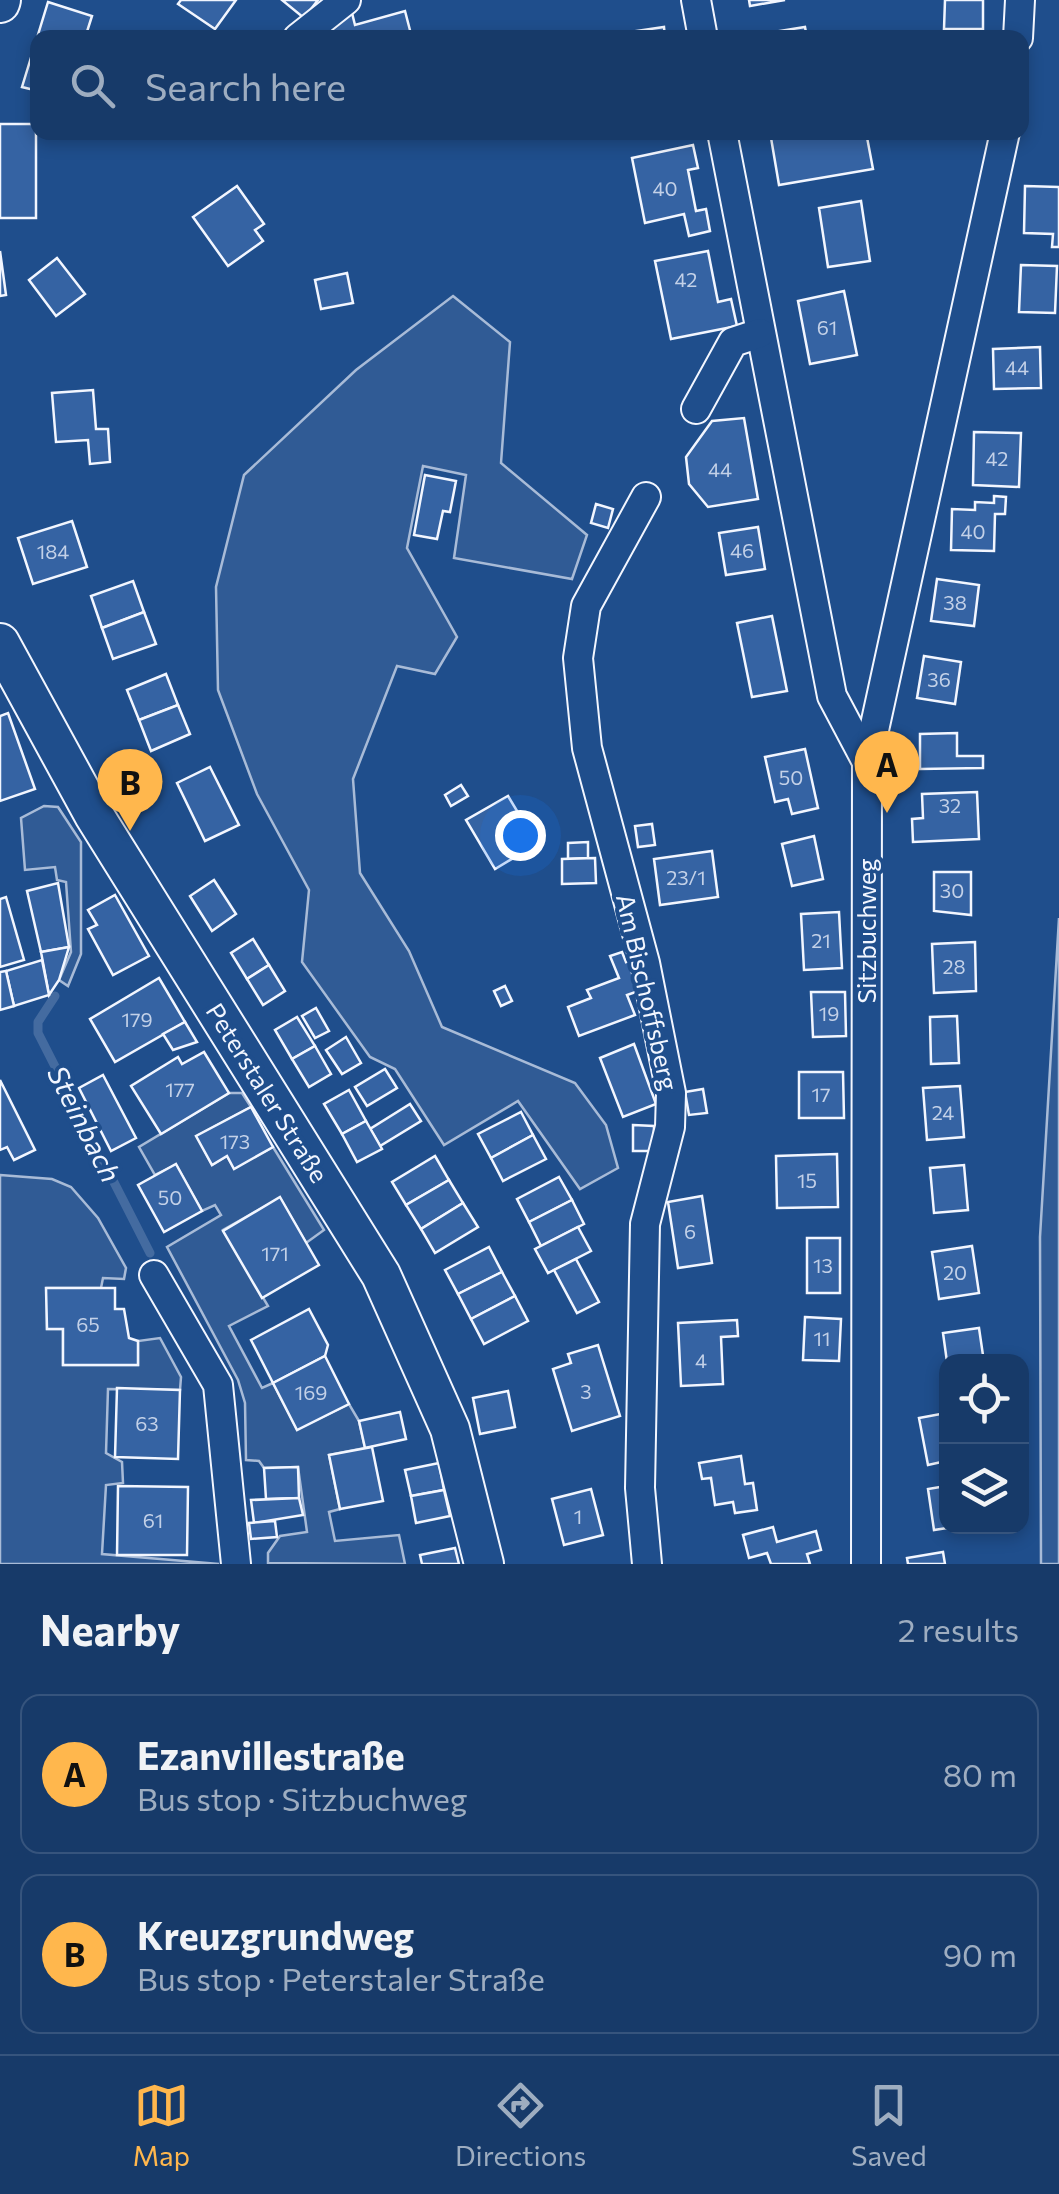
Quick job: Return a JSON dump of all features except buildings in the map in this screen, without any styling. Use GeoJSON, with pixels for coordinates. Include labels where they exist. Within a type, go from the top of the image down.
{"type":"FeatureCollection","features":[{"type":"Feature","properties":{"kind":"main road","name":"Peterstaler Straße"},"geometry":{"type":"LineString","coordinates":[[0,643],[94,815],[388,1289],[450,1429],[484,1564]]}},
{"type":"Feature","properties":{"kind":"street"},"geometry":{"type":"LineString","coordinates":[[308,30],[346,0]]}},
{"type":"Feature","properties":{"kind":"street"},"geometry":{"type":"LineString","coordinates":[[696,0],[702,30]]}},
{"type":"Feature","properties":{"kind":"street"},"geometry":{"type":"LineString","coordinates":[[1018,30],[1020,0]]}},
{"type":"Feature","properties":{"kind":"street"},"geometry":{"type":"LineString","coordinates":[[724,140],[832,696],[867,762]]}},
{"type":"Feature","properties":{"kind":"street","name":"Sitzbuchweg"},"geometry":{"type":"LineString","coordinates":[[866,1564],[867,762],[1003,140]]}},
{"type":"Feature","properties":{"kind":"street"},"geometry":{"type":"LineString","coordinates":[[696,409],[733,342],[760,334]]}},
{"type":"Feature","properties":{"kind":"street","name":"Am Bischoffsberg"},"geometry":{"type":"LineString","coordinates":[[646,497],[586,606],[578,658],[587,748],[652,990],[671,1094],[672,1118],[645,1224],[640,1488],[647,1564]]}},
{"type":"Feature","properties":{"kind":"street"},"geometry":{"type":"LineString","coordinates":[[154,1275],[218,1385],[236,1564]]}},
{"type":"Feature","properties":{"kind":"shaded area"},"geometry":{"type":"Polygon","coordinates":[[[453,296],[510,342],[501,463],[587,535],[572,579],[454,558],[466,475],[423,466],[407,548],[457,637],[435,674],[397,666],[353,779],[360,873],[409,951],[442,1027],[575,1083],[606,1125],[618,1168],[580,1189],[518,1101],[444,1145],[395,1069],[370,1057],[302,962],[309,890],[257,794],[218,690],[216,587],[244,475],[356,370],[453,296]]]}},
{"type":"Feature","properties":{"kind":"shaded area"},"geometry":{"type":"Polygon","coordinates":[[[44,806],[58,807],[81,842],[81,954],[68,986],[59,980],[71,952],[66,882],[57,880],[55,867],[25,870],[21,818],[44,806]]]}},
{"type":"Feature","properties":{"kind":"shaded area"},"geometry":{"type":"Polygon","coordinates":[[[1059,918],[1059,1564],[1041,1564],[1040,1237],[1059,918]]]}},
{"type":"Feature","properties":{"kind":"shaded area"},"geometry":{"type":"Polygon","coordinates":[[[229,1093],[242,1093],[251,1107],[197,1136],[212,1165],[227,1156],[234,1168],[273,1147],[324,1230],[306,1243],[280,1198],[223,1230],[268,1306],[229,1326],[262,1388],[273,1383],[297,1429],[349,1404],[359,1421],[365,1448],[329,1455],[340,1509],[329,1512],[335,1541],[399,1535],[405,1564],[268,1563],[268,1553],[280,1536],[307,1532],[298,1467],[264,1468],[259,1461],[246,1460],[245,1403],[238,1380],[167,1247],[221,1215],[215,1205],[202,1211],[176,1165],[155,1175],[139,1147],[229,1093]]]}},
{"type":"Feature","properties":{"kind":"shaded area"},"geometry":{"type":"Polygon","coordinates":[[[0,1175],[52,1179],[71,1187],[98,1218],[126,1268],[124,1279],[103,1278],[101,1288],[47,1288],[47,1329],[63,1329],[63,1365],[138,1365],[138,1341],[160,1338],[181,1377],[180,1390],[108,1389],[106,1453],[122,1462],[123,1483],[106,1485],[102,1554],[219,1564],[0,1564],[0,1175]]]}},
{"type":"Feature","properties":{"kind":"waterway","name":"Steinbach"},"geometry":{"type":"LineString","coordinates":[[55,996],[38,1022],[38,1033],[150,1253]]}},
{"type":"Feature","properties":{"kind":"place","name":"Ezanvillestraße"},"geometry":{"type":"Point","coordinates":[887,813]}},
{"type":"Feature","properties":{"kind":"place","name":"Kreuzgrundweg"},"geometry":{"type":"Point","coordinates":[130,831]}}]}
